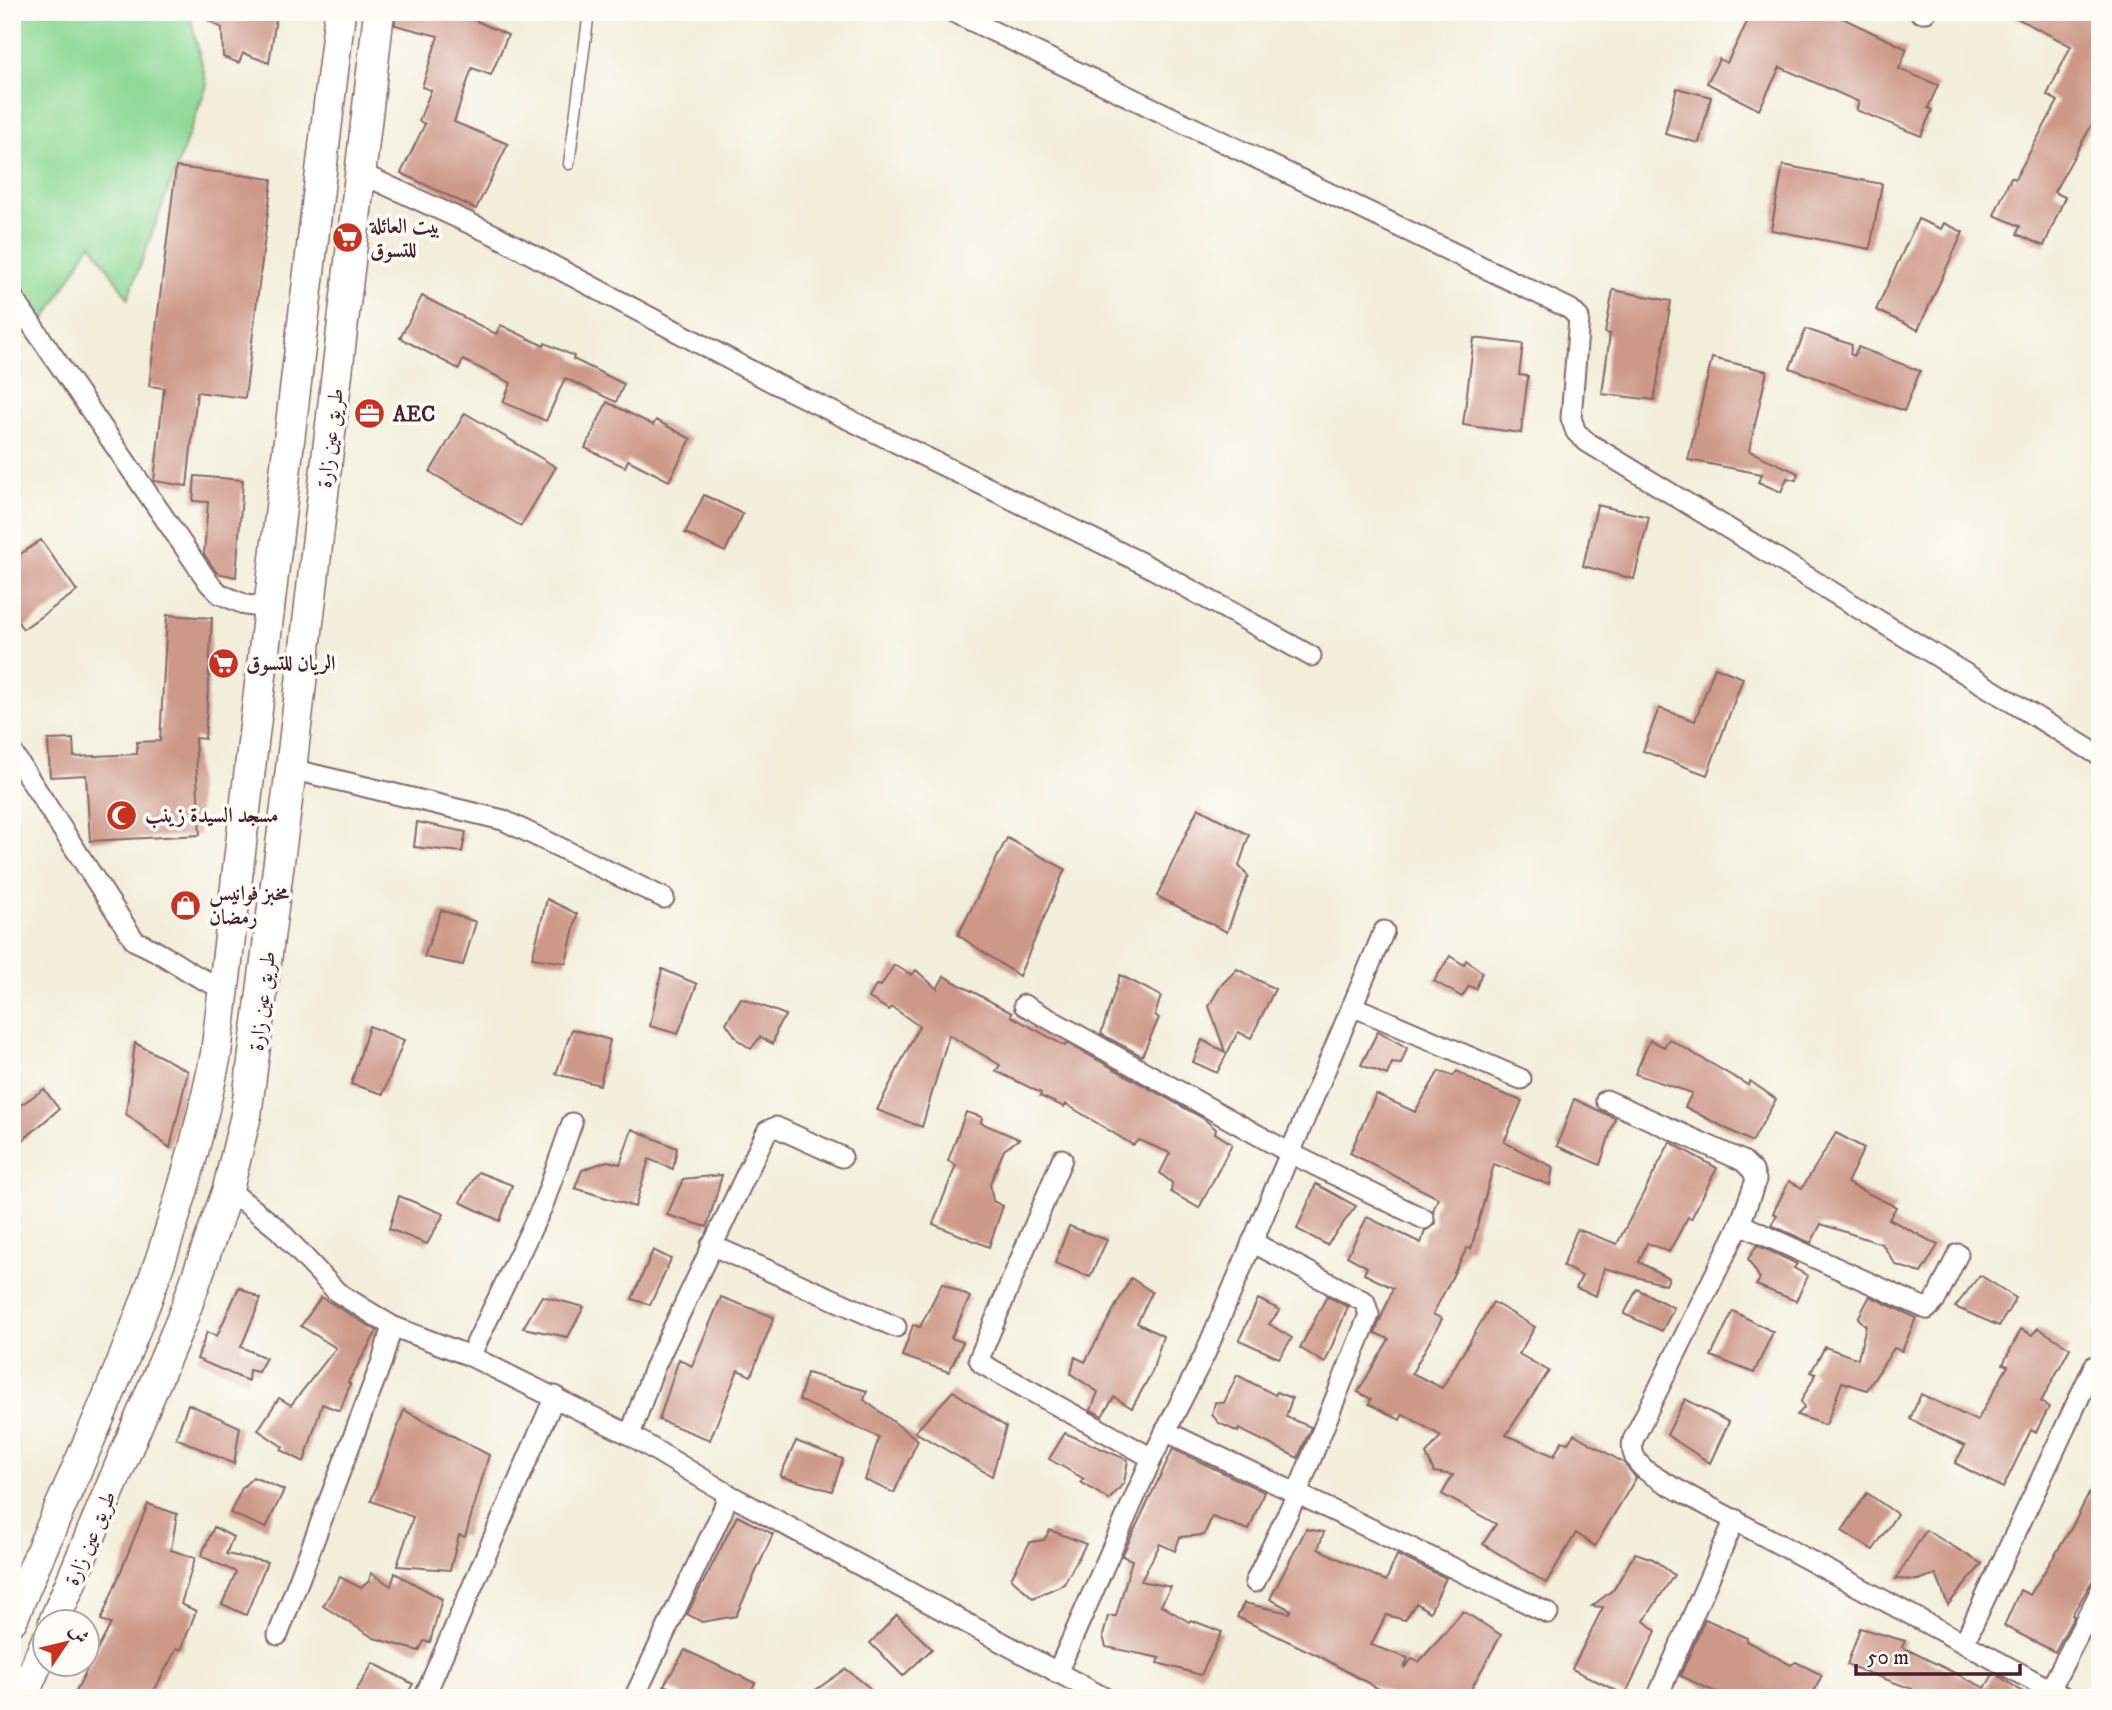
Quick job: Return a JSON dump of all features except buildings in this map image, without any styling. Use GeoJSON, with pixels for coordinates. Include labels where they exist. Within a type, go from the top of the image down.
{"type":"FeatureCollection","features":[{"type":"Feature","properties":{"kind":"main road","name":"طريق عين زارة"},"geometry":{"type":"LineString","coordinates":[[12,1620],[131,1340],[168,1239],[204,1111],[226,989],[340,12]]}},
{"type":"Feature","properties":{"kind":"main road","name":"طريق عين زارة"},"geometry":{"type":"LineString","coordinates":[[60,1608],[182,1319],[228,1189],[253,1072],[379,12]]}},
{"type":"Feature","properties":{"kind":"main road"},"geometry":{"type":"LineString","coordinates":[[22,1698],[32,1675]]}},
{"type":"Feature","properties":{"kind":"street"},"geometry":{"type":"LineString","coordinates":[[953,12],[1570,309],[1579,318],[1571,418],[1576,432],[1587,442],[2100,756]]}},
{"type":"Feature","properties":{"kind":"street"},"geometry":{"type":"LineString","coordinates":[[1920,12],[1926,12]]}},
{"type":"Feature","properties":{"kind":"street"},"geometry":{"type":"LineString","coordinates":[[360,173],[495,235],[776,384],[1144,564],[1311,656]]}},
{"type":"Feature","properties":{"kind":"street"},"geometry":{"type":"LineString","coordinates":[[12,296],[209,583],[220,594],[246,605],[257,604],[269,608]]}},
{"type":"Feature","properties":{"kind":"street"},"geometry":{"type":"LineString","coordinates":[[12,752],[135,941],[159,951],[179,968],[201,981],[226,989]]}},
{"type":"Feature","properties":{"kind":"street"},"geometry":{"type":"LineString","coordinates":[[291,769],[494,817],[664,898]]}},
{"type":"Feature","properties":{"kind":"street"},"geometry":{"type":"LineString","coordinates":[[1057,1674],[1152,1458],[1205,1354],[1384,931]]}},
{"type":"Feature","properties":{"kind":"street"},"geometry":{"type":"LineString","coordinates":[[1024,1005],[1290,1153],[1424,1219]]}},
{"type":"Feature","properties":{"kind":"street"},"geometry":{"type":"LineString","coordinates":[[1352,1006],[1521,1079]]}},
{"type":"Feature","properties":{"kind":"street"},"geometry":{"type":"LineString","coordinates":[[1606,1100],[1743,1161],[1753,1171],[1756,1180],[1740,1224],[1642,1419],[1631,1448],[1641,1467],[2058,1694],[2100,1591]]}},
{"type":"Feature","properties":{"kind":"street"},"geometry":{"type":"LineString","coordinates":[[470,1356],[542,1205],[572,1123]]}},
{"type":"Feature","properties":{"kind":"street"},"geometry":{"type":"LineString","coordinates":[[630,1435],[654,1368],[711,1245],[772,1128],[776,1127],[842,1157]]}},
{"type":"Feature","properties":{"kind":"street"},"geometry":{"type":"LineString","coordinates":[[1062,1159],[979,1359],[982,1364],[1037,1396],[1152,1458]]}},
{"type":"Feature","properties":{"kind":"street"},"geometry":{"type":"LineString","coordinates":[[228,1189],[278,1229],[337,1292],[392,1326],[470,1356],[630,1435],[728,1494],[1105,1698]]}},
{"type":"Feature","properties":{"kind":"street"},"geometry":{"type":"LineString","coordinates":[[1740,1224],[1927,1309],[1935,1301],[1958,1254]]}},
{"type":"Feature","properties":{"kind":"street"},"geometry":{"type":"LineString","coordinates":[[1252,1242],[1365,1302],[1370,1315],[1296,1496],[1255,1582]]}},
{"type":"Feature","properties":{"kind":"street"},"geometry":{"type":"LineString","coordinates":[[711,1245],[896,1327]]}},
{"type":"Feature","properties":{"kind":"street"},"geometry":{"type":"LineString","coordinates":[[278,1635],[382,1361],[392,1326]]}},
{"type":"Feature","properties":{"kind":"street"},"geometry":{"type":"LineString","coordinates":[[1964,1643],[2094,1366]]}},
{"type":"Feature","properties":{"kind":"street"},"geometry":{"type":"LineString","coordinates":[[424,1698],[555,1396]]}},
{"type":"Feature","properties":{"kind":"street"},"geometry":{"type":"LineString","coordinates":[[1165,1432],[1296,1496],[1426,1553],[1548,1613]]}},
{"type":"Feature","properties":{"kind":"street"},"geometry":{"type":"LineString","coordinates":[[634,1698],[722,1513],[728,1494]]}},
{"type":"Feature","properties":{"kind":"street"},"geometry":{"type":"LineString","coordinates":[[1662,1696],[1735,1519]]}},
{"type":"Feature","properties":{"kind":"lane"},"geometry":{"type":"LineString","coordinates":[[569,164],[589,12]]}},
{"type":"Feature","properties":{"kind":"green space"},"geometry":{"type":"Polygon","coordinates":[[[12,12],[189,12],[207,85],[128,298],[91,243],[44,321],[12,280],[12,12]]]}},
{"type":"Feature","properties":{"kind":"place","name":"بيت العائلة للتسوق"},"geometry":{"type":"Point","coordinates":[347,238]}},
{"type":"Feature","properties":{"kind":"place","name":"AEC"},"geometry":{"type":"Point","coordinates":[370,414]}},
{"type":"Feature","properties":{"kind":"place","name":"الريان للتسوق"},"geometry":{"type":"Point","coordinates":[223,663]}},
{"type":"Feature","properties":{"kind":"place","name":"مسجد السيدة زينب"},"geometry":{"type":"Point","coordinates":[122,815]}},
{"type":"Feature","properties":{"kind":"place","name":"مخبز فوانيس رمضان"},"geometry":{"type":"Point","coordinates":[186,905]}}]}
